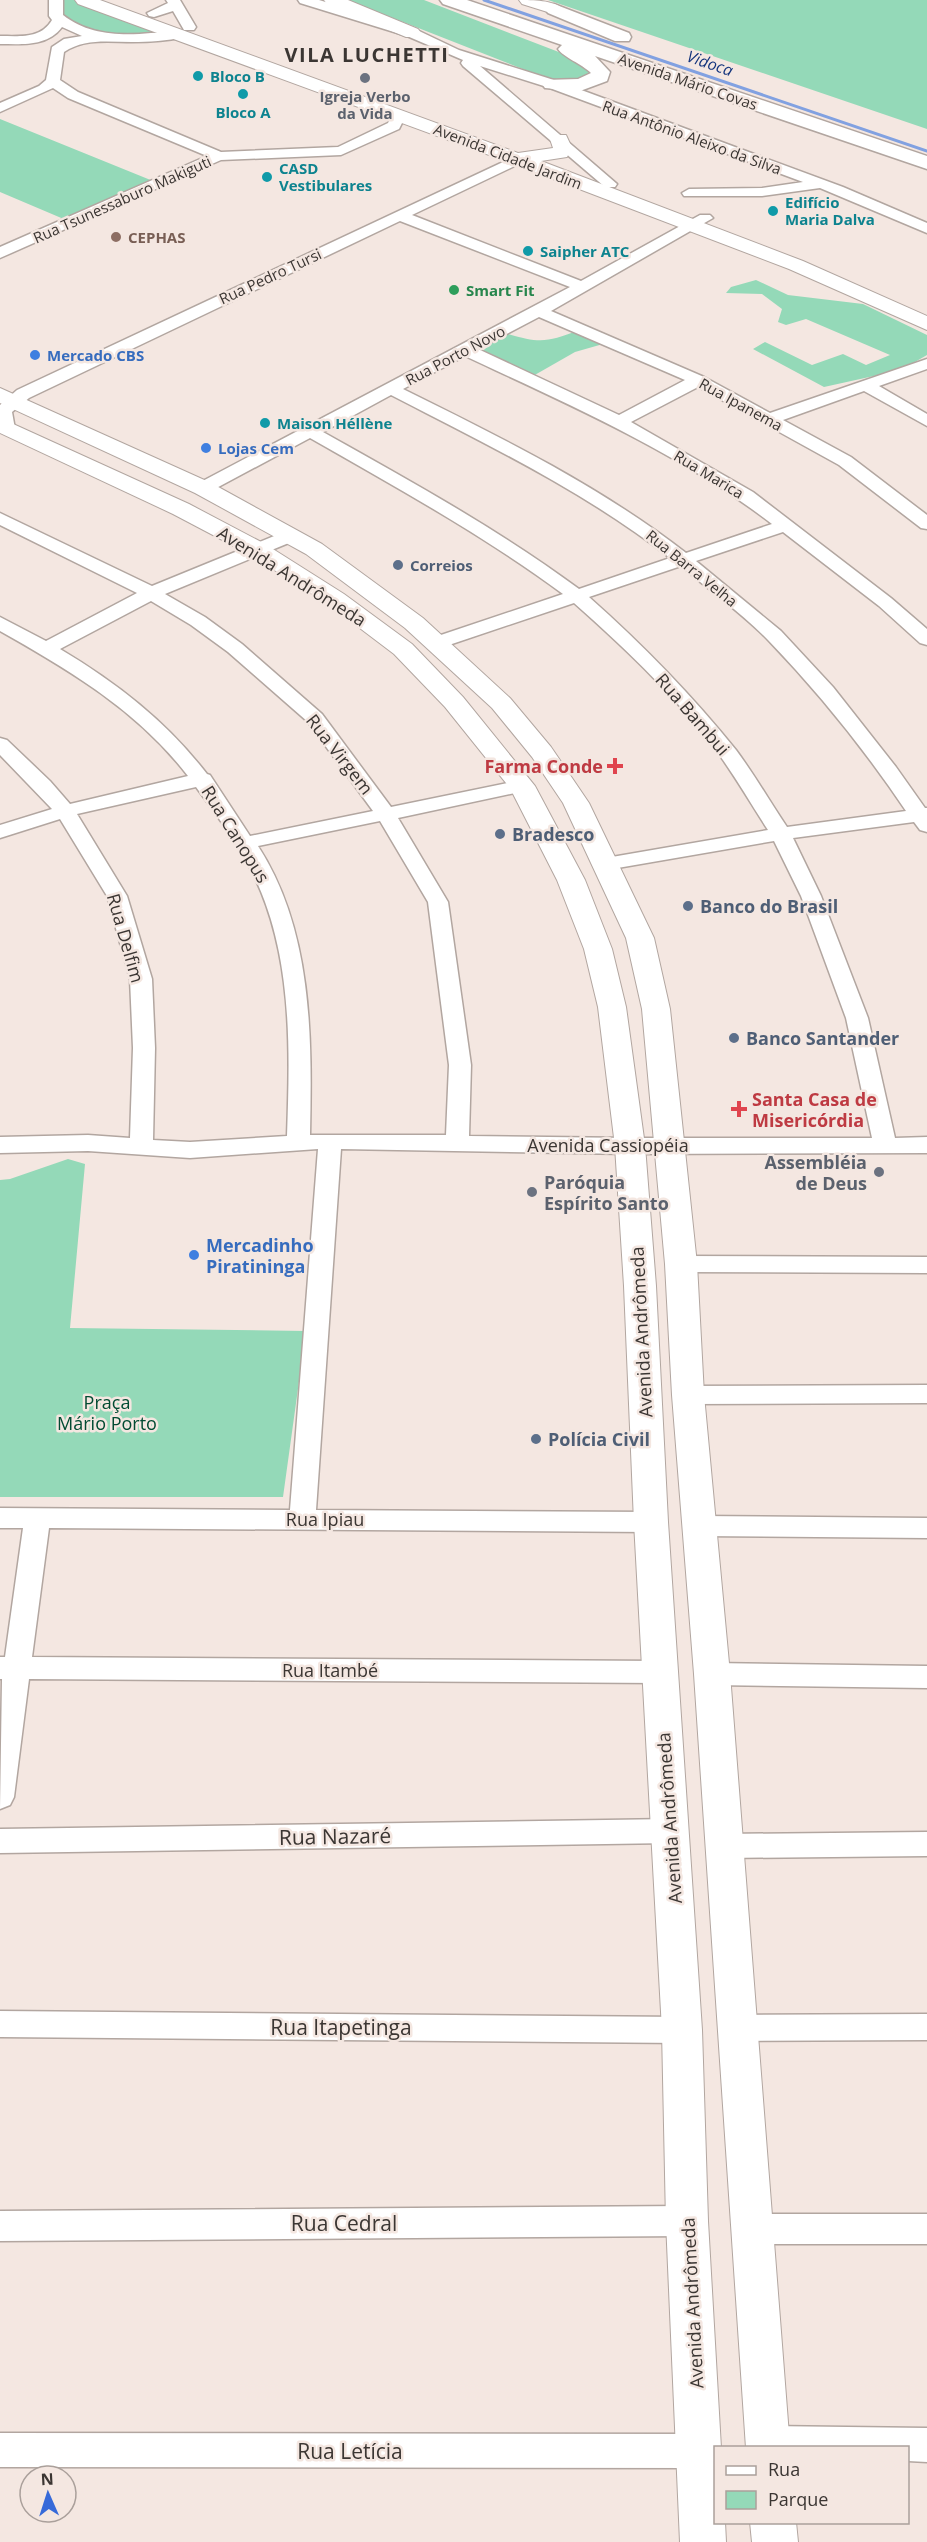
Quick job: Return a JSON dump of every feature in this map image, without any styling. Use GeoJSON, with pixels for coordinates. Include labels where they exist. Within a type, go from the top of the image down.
{"type":"FeatureCollection","features":[{"type":"Feature","properties":{"kind":"highway"},"geometry":{"type":"LineString","coordinates":[[439,0],[580,54],[601,72],[600,77],[590,83],[568,86],[552,84]]}},
{"type":"Feature","properties":{"kind":"highway","name":"Avenida Mário Covas"},"geometry":{"type":"LineString","coordinates":[[449,0],[927,163]]}},
{"type":"Feature","properties":{"kind":"highway","name":"Avenida Mário Covas"},"geometry":{"type":"LineString","coordinates":[[513,0],[645,45]]}},
{"type":"Feature","properties":{"kind":"highway"},"geometry":{"type":"LineString","coordinates":[[554,9],[622,37]]}},
{"type":"Feature","properties":{"kind":"main road","name":"Avenida Cidade Jardim"},"geometry":{"type":"LineString","coordinates":[[84,0],[184,30],[539,156],[698,222],[927,324]]}},
{"type":"Feature","properties":{"kind":"main road","name":"Avenida Cidade Jardim"},"geometry":{"type":"LineString","coordinates":[[118,0],[154,13],[184,30],[394,114],[698,222],[792,250],[927,308]]}},
{"type":"Feature","properties":{"kind":"main road"},"geometry":{"type":"LineString","coordinates":[[528,0],[554,9]]}},
{"type":"Feature","properties":{"kind":"main road"},"geometry":{"type":"LineString","coordinates":[[533,0],[554,9]]}},
{"type":"Feature","properties":{"kind":"main road"},"geometry":{"type":"LineString","coordinates":[[335,1],[412,33]]}},
{"type":"Feature","properties":{"kind":"main road"},"geometry":{"type":"LineString","coordinates":[[518,159],[560,153],[563,148],[559,139]]}},
{"type":"Feature","properties":{"kind":"main road","name":"Avenida Andrômeda"},"geometry":{"type":"LineString","coordinates":[[9,396],[204,489],[314,549],[414,623],[501,704],[542,752],[564,786],[606,864],[640,938],[686,1145],[681,1277],[688,1395],[712,1674],[768,2445]]}},
{"type":"Feature","properties":{"kind":"main road","name":"Avenida Andrômeda"},"geometry":{"type":"LineString","coordinates":[[4,427],[181,508],[257,549],[336,599],[403,649],[454,702],[522,786],[571,880],[594,935],[612,1007],[630,1146],[640,1286],[659,1672],[682,2030],[687,2221],[700,2451],[708,2537]]}},
{"type":"Feature","properties":{"kind":"main road"},"geometry":{"type":"LineString","coordinates":[[454,702],[470,698],[501,704]]}},
{"type":"Feature","properties":{"kind":"main road"},"geometry":{"type":"LineString","coordinates":[[594,935],[622,932],[633,927]]}},
{"type":"Feature","properties":{"kind":"main road"},"geometry":{"type":"LineString","coordinates":[[612,1007],[656,1009]]}},
{"type":"Feature","properties":{"kind":"main road"},"geometry":{"type":"LineString","coordinates":[[640,1286],[657,1301],[675,1297],[681,1277]]}},
{"type":"Feature","properties":{"kind":"main road"},"geometry":{"type":"LineString","coordinates":[[647,1444],[693,1444]]}},
{"type":"Feature","properties":{"kind":"main road"},"geometry":{"type":"LineString","coordinates":[[665,1753],[717,1753]]}},
{"type":"Feature","properties":{"kind":"main road"},"geometry":{"type":"LineString","coordinates":[[773,2524],[775,2542]]}},
{"type":"Feature","properties":{"kind":"street"},"geometry":{"type":"LineString","coordinates":[[56,0],[54,11],[59,20],[81,31],[107,37]]}},
{"type":"Feature","properties":{"kind":"street"},"geometry":{"type":"LineString","coordinates":[[305,0],[412,33],[454,52],[493,82],[610,184]]}},
{"type":"Feature","properties":{"kind":"street"},"geometry":{"type":"LineString","coordinates":[[53,82],[57,50],[69,42],[107,37],[151,38],[184,30],[174,3],[154,13]]}},
{"type":"Feature","properties":{"kind":"street"},"geometry":{"type":"LineString","coordinates":[[30,40],[53,32],[59,20]]}},
{"type":"Feature","properties":{"kind":"street"},"geometry":{"type":"LineString","coordinates":[[0,40],[30,40],[48,44],[57,50]]}},
{"type":"Feature","properties":{"kind":"street","name":"Rua Antônio Aleixo da Silva"},"geometry":{"type":"LineString","coordinates":[[454,52],[552,84],[820,184],[927,228]]}},
{"type":"Feature","properties":{"kind":"street"},"geometry":{"type":"LineString","coordinates":[[53,82],[73,95],[219,156]]}},
{"type":"Feature","properties":{"kind":"street"},"geometry":{"type":"LineString","coordinates":[[0,108],[53,82]]}},
{"type":"Feature","properties":{"kind":"street"},"geometry":{"type":"LineString","coordinates":[[18,100],[47,94],[73,95]]}},
{"type":"Feature","properties":{"kind":"street"},"geometry":{"type":"LineString","coordinates":[[386,131],[396,123],[397,119],[394,114]]}},
{"type":"Feature","properties":{"kind":"street","name":"Rua Tsunessaburo Makiguti"},"geometry":{"type":"LineString","coordinates":[[0,253],[219,156],[340,152],[386,131],[427,125]]}},
{"type":"Feature","properties":{"kind":"street","name":"Rua Pedro Tursi"},"geometry":{"type":"LineString","coordinates":[[9,396],[518,159]]}},
{"type":"Feature","properties":{"kind":"street"},"geometry":{"type":"LineString","coordinates":[[689,193],[762,192],[820,184]]}},
{"type":"Feature","properties":{"kind":"street"},"geometry":{"type":"LineString","coordinates":[[398,215],[583,287]]}},
{"type":"Feature","properties":{"kind":"street","name":"Rua Porto Novo"},"geometry":{"type":"LineString","coordinates":[[204,489],[583,287],[698,222]]}},
{"type":"Feature","properties":{"kind":"street","name":"Rua Ipanema"},"geometry":{"type":"LineString","coordinates":[[538,311],[698,380],[845,461],[927,524]]}},
{"type":"Feature","properties":{"kind":"street","name":"Rua Marica"},"geometry":{"type":"LineString","coordinates":[[466,350],[619,422],[747,496],[885,602],[927,639]]}},
{"type":"Feature","properties":{"kind":"street"},"geometry":{"type":"LineString","coordinates":[[769,419],[927,364]]}},
{"type":"Feature","properties":{"kind":"street"},"geometry":{"type":"LineString","coordinates":[[619,422],[698,380]]}},
{"type":"Feature","properties":{"kind":"street"},"geometry":{"type":"LineString","coordinates":[[867,386],[927,420]]}},
{"type":"Feature","properties":{"kind":"street","name":"Rua Barra Velha"},"geometry":{"type":"LineString","coordinates":[[391,389],[514,451],[610,508],[684,560],[774,635],[826,691],[925,818]]}},
{"type":"Feature","properties":{"kind":"street"},"geometry":{"type":"LineString","coordinates":[[4,427],[3,411],[9,396]]}},
{"type":"Feature","properties":{"kind":"street","name":"Rua Bambui"},"geometry":{"type":"LineString","coordinates":[[311,432],[468,521],[530,561],[576,595],[637,649],[684,700],[730,756],[781,834],[811,896],[854,1009],[885,1145]]}},
{"type":"Feature","properties":{"kind":"street","name":"Rua Virgem"},"geometry":{"type":"LineString","coordinates":[[0,518],[151,594],[198,621],[235,648],[315,718],[385,813],[438,902],[460,1065],[457,1143]]}},
{"type":"Feature","properties":{"kind":"street"},"geometry":{"type":"LineString","coordinates":[[436,643],[786,525]]}},
{"type":"Feature","properties":{"kind":"street"},"geometry":{"type":"LineString","coordinates":[[46,649],[151,594],[290,536]]}},
{"type":"Feature","properties":{"kind":"street","name":"Rua Canopus"},"geometry":{"type":"LineString","coordinates":[[0,623],[46,649],[123,699],[159,730],[203,779],[266,878],[285,930],[294,975],[301,1037],[294,1142]]}},
{"type":"Feature","properties":{"kind":"street","name":"Rua Delfim"},"geometry":{"type":"LineString","coordinates":[[0,744],[43,785],[65,811],[117,896],[141,979],[144,1048],[142,1142]]}},
{"type":"Feature","properties":{"kind":"street"},"geometry":{"type":"LineString","coordinates":[[0,832],[65,811],[203,779]]}},
{"type":"Feature","properties":{"kind":"street"},"geometry":{"type":"LineString","coordinates":[[244,843],[522,786]]}},
{"type":"Feature","properties":{"kind":"street"},"geometry":{"type":"LineString","coordinates":[[606,864],[781,834],[925,818]]}},
{"type":"Feature","properties":{"kind":"street"},"geometry":{"type":"LineString","coordinates":[[302,1518],[330,1141]]}},
{"type":"Feature","properties":{"kind":"street","name":"Avenida Cassiopéia"},"geometry":{"type":"LineString","coordinates":[[0,1144],[142,1142],[190,1150],[330,1141],[686,1145]]}},
{"type":"Feature","properties":{"kind":"street"},"geometry":{"type":"LineString","coordinates":[[686,1145],[711,1153],[745,1154],[764,1146],[927,1145]]}},
{"type":"Feature","properties":{"kind":"street"},"geometry":{"type":"LineString","coordinates":[[681,1277],[927,1265]]}},
{"type":"Feature","properties":{"kind":"street"},"geometry":{"type":"LineString","coordinates":[[688,1395],[927,1394]]}},
{"type":"Feature","properties":{"kind":"street","name":"Rua Ipiau"},"geometry":{"type":"LineString","coordinates":[[0,1518],[302,1518],[651,1522]]}},
{"type":"Feature","properties":{"kind":"street"},"geometry":{"type":"LineString","coordinates":[[0,1797],[8,1668],[37,1519]]}},
{"type":"Feature","properties":{"kind":"street"},"geometry":{"type":"LineString","coordinates":[[699,1526],[927,1528]]}},
{"type":"Feature","properties":{"kind":"street","name":"Rua Itambé"},"geometry":{"type":"LineString","coordinates":[[8,1668],[659,1672]]}},
{"type":"Feature","properties":{"kind":"street"},"geometry":{"type":"LineString","coordinates":[[712,1674],[927,1677]]}},
{"type":"Feature","properties":{"kind":"street","name":"Rua Nazaré"},"geometry":{"type":"LineString","coordinates":[[0,1841],[671,1831]]}},
{"type":"Feature","properties":{"kind":"street"},"geometry":{"type":"LineString","coordinates":[[724,1846],[927,1844]]}},
{"type":"Feature","properties":{"kind":"street","name":"Rua Itapetinga"},"geometry":{"type":"LineString","coordinates":[[0,2024],[682,2030]]}},
{"type":"Feature","properties":{"kind":"street"},"geometry":{"type":"LineString","coordinates":[[737,2028],[927,2027]]}},
{"type":"Feature","properties":{"kind":"street","name":"Rua Cedral"},"geometry":{"type":"LineString","coordinates":[[0,2226],[687,2221]]}},
{"type":"Feature","properties":{"kind":"street"},"geometry":{"type":"LineString","coordinates":[[751,2229],[927,2229]]}},
{"type":"Feature","properties":{"kind":"street"},"geometry":{"type":"LineString","coordinates":[[768,2445],[927,2445]]}},
{"type":"Feature","properties":{"kind":"street","name":"Rua Letícia"},"geometry":{"type":"LineString","coordinates":[[0,2450],[700,2451]]}},
{"type":"Feature","properties":{"kind":"green space"},"geometry":{"type":"Polygon","coordinates":[[[56,0],[84,0],[179,34],[134,38],[71,27],[54,5],[56,0]]]}},
{"type":"Feature","properties":{"kind":"green space"},"geometry":{"type":"Polygon","coordinates":[[[347,0],[424,0],[577,59],[585,64],[589,72],[584,78],[553,81],[347,0]]]}},
{"type":"Feature","properties":{"kind":"green space"},"geometry":{"type":"Polygon","coordinates":[[[548,0],[927,0],[927,129],[548,0]]]}},
{"type":"Feature","properties":{"kind":"green space"},"geometry":{"type":"Polygon","coordinates":[[[0,119],[153,181],[66,220],[0,192],[0,119]]]}},
{"type":"Feature","properties":{"kind":"green space"},"geometry":{"type":"Polygon","coordinates":[[[756,280],[788,295],[863,304],[927,335],[927,355],[901,370],[824,387],[753,349],[765,342],[812,365],[843,354],[866,365],[890,355],[806,319],[786,325],[778,322],[782,309],[762,294],[726,293],[731,287],[756,280]]]}},
{"type":"Feature","properties":{"kind":"green space"},"geometry":{"type":"Polygon","coordinates":[[[579,330],[603,344],[575,352],[533,376],[480,353],[505,333],[526,339],[542,340],[579,330]]]}},
{"type":"Feature","properties":{"kind":"green space","name":"Praça Mário Porto"},"geometry":{"type":"Polygon","coordinates":[[[68,1159],[85,1164],[70,1328],[306,1331],[283,1497],[0,1497],[0,1180],[10,1179],[68,1159]]]}},
{"type":"Feature","properties":{"kind":"waterway","name":"Vidoca"},"geometry":{"type":"LineString","coordinates":[[484,0],[927,151]]}},
{"type":"Feature","properties":{"kind":"place","name":"Bloco B"},"geometry":{"type":"Point","coordinates":[198,76]}},
{"type":"Feature","properties":{"kind":"place","name":"Igreja Verbo da Vida"},"geometry":{"type":"Point","coordinates":[365,78]}},
{"type":"Feature","properties":{"kind":"place","name":"Bloco A"},"geometry":{"type":"Point","coordinates":[243,94]}},
{"type":"Feature","properties":{"kind":"place","name":"CASD Vestibulares"},"geometry":{"type":"Point","coordinates":[267,177]}},
{"type":"Feature","properties":{"kind":"place","name":"Edifício Maria Dalva"},"geometry":{"type":"Point","coordinates":[773,211]}},
{"type":"Feature","properties":{"kind":"place","name":"CEPHAS"},"geometry":{"type":"Point","coordinates":[116,237]}},
{"type":"Feature","properties":{"kind":"place","name":"Saipher ATC"},"geometry":{"type":"Point","coordinates":[528,251]}},
{"type":"Feature","properties":{"kind":"place","name":"Smart Fit"},"geometry":{"type":"Point","coordinates":[454,290]}},
{"type":"Feature","properties":{"kind":"place","name":"Mercado CBS"},"geometry":{"type":"Point","coordinates":[35,355]}},
{"type":"Feature","properties":{"kind":"place","name":"Maison Héllène"},"geometry":{"type":"Point","coordinates":[265,423]}},
{"type":"Feature","properties":{"kind":"place","name":"Lojas Cem"},"geometry":{"type":"Point","coordinates":[206,448]}},
{"type":"Feature","properties":{"kind":"place","name":"Correios"},"geometry":{"type":"Point","coordinates":[398,565]}},
{"type":"Feature","properties":{"kind":"place","name":"Farma Conde"},"geometry":{"type":"Point","coordinates":[615,766]}},
{"type":"Feature","properties":{"kind":"place","name":"Bradesco"},"geometry":{"type":"Point","coordinates":[500,834]}},
{"type":"Feature","properties":{"kind":"place","name":"Banco do Brasil"},"geometry":{"type":"Point","coordinates":[688,906]}},
{"type":"Feature","properties":{"kind":"place","name":"Banco Santander"},"geometry":{"type":"Point","coordinates":[734,1038]}},
{"type":"Feature","properties":{"kind":"place","name":"Santa Casa de Misericórdia"},"geometry":{"type":"Point","coordinates":[739,1109]}},
{"type":"Feature","properties":{"kind":"place","name":"Assembléia de Deus"},"geometry":{"type":"Point","coordinates":[879,1172]}},
{"type":"Feature","properties":{"kind":"place","name":"Paróquia Espírito Santo"},"geometry":{"type":"Point","coordinates":[532,1192]}},
{"type":"Feature","properties":{"kind":"place","name":"Mercadinho Piratininga"},"geometry":{"type":"Point","coordinates":[194,1255]}},
{"type":"Feature","properties":{"kind":"place","name":"Polícia Civil"},"geometry":{"type":"Point","coordinates":[536,1439]}},
{"type":"Feature","properties":{"kind":"district","name":"VILA LUCHETTI"},"geometry":{"type":"Point","coordinates":[367,54]}}]}
